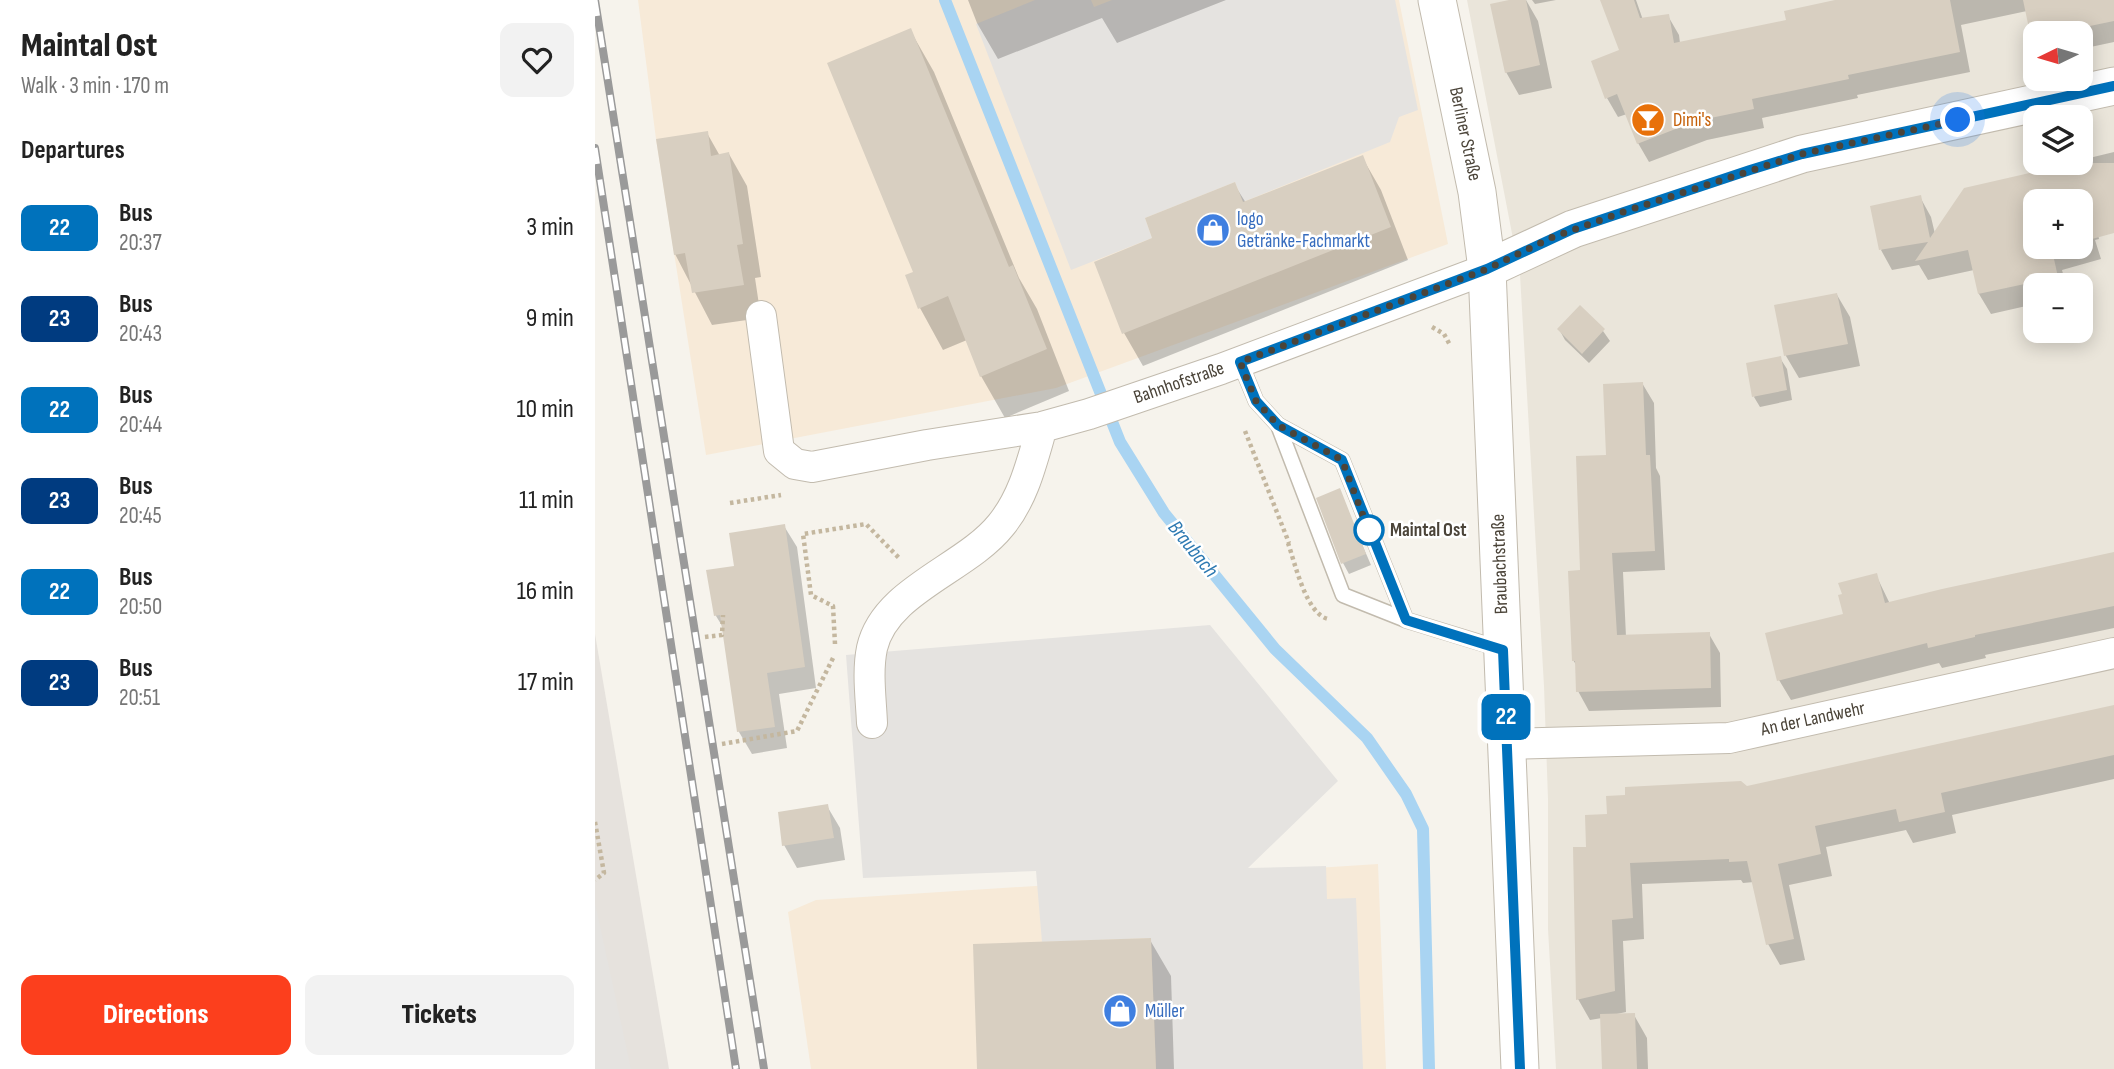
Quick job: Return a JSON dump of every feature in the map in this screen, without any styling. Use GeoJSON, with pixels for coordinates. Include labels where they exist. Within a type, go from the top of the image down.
{"type":"FeatureCollection","features":[{"type":"Feature","properties":{"kind":"street","name":"Berliner Straße"},"geometry":{"type":"LineString","coordinates":[[1437,0],[1478,192],[1487,269]]}},
{"type":"Feature","properties":{"kind":"street","name":"Bahnhofstraße"},"geometry":{"type":"LineString","coordinates":[[761,316],[779,451],[795,464],[812,467],[1042,427],[1089,414],[1240,362],[1487,269],[1573,229],[1802,154],[2114,86]]}},
{"type":"Feature","properties":{"kind":"street","name":"Braubachstraße"},"geometry":{"type":"LineString","coordinates":[[1487,269],[1520,1069]]}},
{"type":"Feature","properties":{"kind":"street"},"geometry":{"type":"LineString","coordinates":[[872,723],[872,648],[882,625],[899,603],[978,548],[1001,526],[1017,502],[1030,472],[1042,427]]}},
{"type":"Feature","properties":{"kind":"street","name":"An der Landwehr"},"geometry":{"type":"LineString","coordinates":[[1507,744],[1729,738],[2114,653]]}},
{"type":"Feature","properties":{"kind":"lane"},"geometry":{"type":"LineString","coordinates":[[1240,362],[1256,401],[1278,425],[1342,460],[1406,620]]}},
{"type":"Feature","properties":{"kind":"lane"},"geometry":{"type":"LineString","coordinates":[[1278,425],[1343,595],[1406,620],[1503,650]]}},
{"type":"Feature","properties":{"kind":"path"},"geometry":{"type":"LineString","coordinates":[[1427,324],[1444,334],[1456,355]]}},
{"type":"Feature","properties":{"kind":"path"},"geometry":{"type":"LineString","coordinates":[[722,744],[797,731],[836,652],[832,606],[811,595],[803,534],[866,524],[925,586]]}},
{"type":"Feature","properties":{"kind":"path"},"geometry":{"type":"LineString","coordinates":[[705,637],[722,635],[723,615]]}},
{"type":"Feature","properties":{"kind":"path"},"geometry":{"type":"LineString","coordinates":[[595,822],[604,873],[595,880]]}},
{"type":"Feature","properties":{"kind":"shaded area"},"geometry":{"type":"Polygon","coordinates":[[[638,0],[1399,0],[1448,244],[1056,388],[706,455],[656,139],[638,0]]]}},
{"type":"Feature","properties":{"kind":"shaded area"},"geometry":{"type":"Polygon","coordinates":[[[1035,0],[1091,0],[1094,7],[1112,0],[1395,0],[1418,110],[1399,117],[1390,142],[1243,202],[1235,182],[1145,218],[1152,238],[1071,270],[976,24],[1035,0]]]}},
{"type":"Feature","properties":{"kind":"shaded area"},"geometry":{"type":"Polygon","coordinates":[[[1467,0],[2114,0],[2114,1069],[1556,1069],[1548,929],[1548,799],[1520,275],[1467,0]]]}},
{"type":"Feature","properties":{"kind":"shaded area"},"geometry":{"type":"Polygon","coordinates":[[[1210,625],[1338,781],[1248,868],[1326,866],[1327,899],[1356,898],[1363,1069],[1156,1069],[1151,938],[1042,942],[1036,871],[863,878],[846,655],[1210,625]]]}},
{"type":"Feature","properties":{"kind":"shaded area"},"geometry":{"type":"Polygon","coordinates":[[[595,634],[669,1069],[595,1069],[595,634]]]}},
{"type":"Feature","properties":{"kind":"shaded area"},"geometry":{"type":"Polygon","coordinates":[[[1378,864],[1386,1069],[811,1069],[788,912],[816,900],[1378,864]]]}},
{"type":"Feature","properties":{"kind":"shaded area"},"geometry":{"type":"Polygon","coordinates":[[[595,903],[631,1069],[595,1069],[595,903]]]}},
{"type":"Feature","properties":{"kind":"building"},"geometry":{"type":"Polygon","coordinates":[[[1526,0],[1540,65],[1505,73],[1490,4],[1526,0]]]}},
{"type":"Feature","properties":{"kind":"building"},"geometry":{"type":"Polygon","coordinates":[[[1600,0],[1634,0],[1640,18],[1669,14],[1674,43],[1786,20],[1784,11],[1835,0],[1950,0],[1960,52],[1848,75],[1849,79],[1752,99],[1754,109],[1696,121],[1637,144],[1617,94],[1605,99],[1591,61],[1619,50],[1600,0]]]}},
{"type":"Feature","properties":{"kind":"building"},"geometry":{"type":"Polygon","coordinates":[[[2023,0],[2114,0],[2114,21],[2093,25],[2093,21],[2027,21],[2023,0]]]}},
{"type":"Feature","properties":{"kind":"building"},"geometry":{"type":"Polygon","coordinates":[[[911,28],[1009,267],[1013,265],[1047,349],[980,377],[948,296],[918,309],[905,275],[913,272],[827,63],[911,28]]]}},
{"type":"Feature","properties":{"kind":"building"},"geometry":{"type":"Polygon","coordinates":[[[708,131],[711,156],[729,152],[743,244],[737,245],[744,285],[692,293],[685,253],[674,255],[656,139],[708,131]]]}},
{"type":"Feature","properties":{"kind":"building"},"geometry":{"type":"Polygon","coordinates":[[[1363,155],[1391,227],[1122,334],[1094,262],[1152,238],[1145,218],[1235,182],[1243,202],[1363,155]]]}},
{"type":"Feature","properties":{"kind":"building"},"geometry":{"type":"Polygon","coordinates":[[[2093,163],[2114,163],[2114,233],[2093,239],[2093,189],[2023,189],[2023,259],[2054,259],[2057,273],[2023,273],[2023,284],[1978,294],[1968,250],[1915,261],[1928,242],[1879,250],[1870,206],[1921,195],[1930,238],[1964,188],[2023,175],[2093,175],[2093,163]]]}},
{"type":"Feature","properties":{"kind":"building"},"geometry":{"type":"Polygon","coordinates":[[[1837,293],[1848,344],[1784,356],[1774,305],[1837,293]]]}},
{"type":"Feature","properties":{"kind":"building"},"geometry":{"type":"Polygon","coordinates":[[[1580,305],[1605,329],[1582,354],[1557,329],[1580,305]]]}},
{"type":"Feature","properties":{"kind":"building"},"geometry":{"type":"Polygon","coordinates":[[[1781,356],[1787,390],[1752,397],[1746,363],[1781,356]]]}},
{"type":"Feature","properties":{"kind":"building"},"geometry":{"type":"Polygon","coordinates":[[[1643,382],[1646,455],[1650,455],[1655,551],[1612,553],[1617,635],[1710,632],[1711,688],[1576,692],[1568,571],[1580,570],[1576,456],[1606,455],[1603,384],[1643,382]]]}},
{"type":"Feature","properties":{"kind":"building"},"geometry":{"type":"Polygon","coordinates":[[[1340,488],[1366,554],[1341,564],[1316,498],[1340,488]]]}},
{"type":"Feature","properties":{"kind":"building"},"geometry":{"type":"Polygon","coordinates":[[[785,524],[805,667],[767,673],[775,727],[737,732],[720,615],[714,616],[706,570],[734,566],[729,533],[785,524]]]}},
{"type":"Feature","properties":{"kind":"building"},"geometry":{"type":"Polygon","coordinates":[[[2114,552],[2114,606],[1975,635],[1928,648],[1927,643],[1777,681],[1765,633],[1843,614],[1838,595],[1842,594],[1838,583],[1877,573],[1885,603],[2114,552]]]}},
{"type":"Feature","properties":{"kind":"building"},"geometry":{"type":"Polygon","coordinates":[[[2114,705],[2114,755],[1941,793],[1945,812],[1899,822],[1896,809],[1815,826],[1821,854],[1778,864],[1794,939],[1766,945],[1747,861],[1729,862],[1729,859],[1630,863],[1633,918],[1612,920],[1615,991],[1576,1000],[1573,847],[1586,847],[1585,815],[1607,814],[1606,796],[1625,795],[1625,787],[1741,781],[1747,786],[2114,705]]]}},
{"type":"Feature","properties":{"kind":"building"},"geometry":{"type":"Polygon","coordinates":[[[828,804],[834,838],[782,846],[778,812],[828,804]]]}},
{"type":"Feature","properties":{"kind":"building"},"geometry":{"type":"Polygon","coordinates":[[[1151,938],[1156,1069],[977,1069],[973,944],[1151,938]]]}},
{"type":"Feature","properties":{"kind":"building"},"geometry":{"type":"Polygon","coordinates":[[[1635,1013],[1637,1069],[1602,1069],[1600,1014],[1635,1013]]]}},
{"type":"Feature","properties":{"kind":"waterway","name":"Braubach"},"geometry":{"type":"LineString","coordinates":[[945,0],[1120,442],[1164,513],[1275,649],[1367,738],[1406,794],[1423,829],[1429,1069]]}},
{"type":"Feature","properties":{"kind":"railway"},"geometry":{"type":"LineString","coordinates":[[595,0],[764,1069]]}},
{"type":"Feature","properties":{"kind":"railway"},"geometry":{"type":"LineString","coordinates":[[595,148],[736,1069]]}},
{"type":"Feature","properties":{"kind":"bus line","name":"22"},"geometry":{"type":"LineString","coordinates":[[1520,1069],[1503,650],[1406,620],[1342,460],[1278,425],[1256,401],[1240,362],[1487,269],[1573,229],[1750,170],[1802,154],[2114,86]]}},
{"type":"Feature","properties":{"kind":"place","name":"Dimi's"},"geometry":{"type":"Point","coordinates":[1648,120]}},
{"type":"Feature","properties":{"kind":"place","name":"logo Getränke-Fachmarkt"},"geometry":{"type":"Point","coordinates":[1213,230]}},
{"type":"Feature","properties":{"kind":"place","name":"Maintal Ost"},"geometry":{"type":"Point","coordinates":[1369,530]}},
{"type":"Feature","properties":{"kind":"place","name":"Müller"},"geometry":{"type":"Point","coordinates":[1120,1011]}},
{"type":"Feature","properties":{"kind":"route"},"geometry":{"type":"LineString","coordinates":[[1369,530],[1370,534],[1342,460],[1278,425],[1256,401],[1240,362],[1487,269],[1553,237],[1623,212],[1802,154],[1958,120]]}}]}
